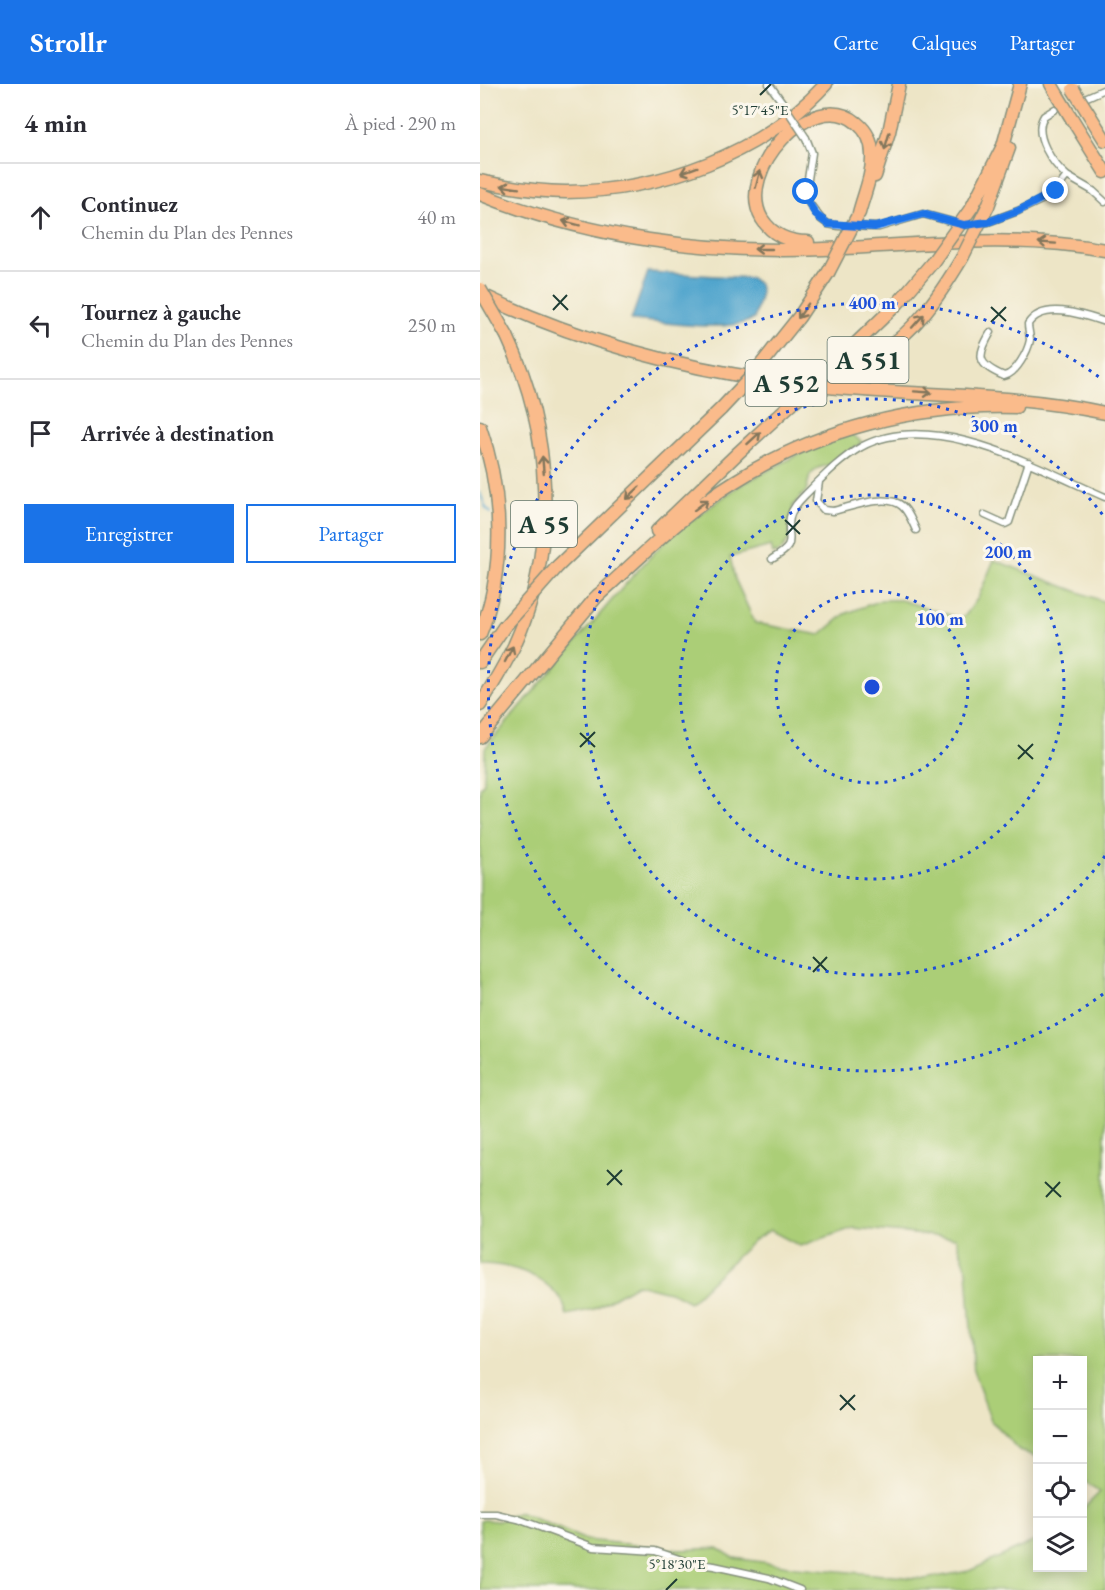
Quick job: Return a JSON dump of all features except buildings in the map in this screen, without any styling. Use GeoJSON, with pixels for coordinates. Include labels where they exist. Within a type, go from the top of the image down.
{"type":"FeatureCollection","features":[{"type":"Feature","properties":{"kind":"highway"},"geometry":{"type":"LineString","coordinates":[[480,182],[565,192],[620,188],[652,182],[730,154],[757,139],[786,120],[826,84]]}},
{"type":"Feature","properties":{"kind":"highway","name":"A 551"},"geometry":{"type":"LineString","coordinates":[[480,662],[504,627],[558,566],[721,409],[753,375],[799,317],[828,273],[858,215],[880,164],[899,84]]}},
{"type":"Feature","properties":{"kind":"highway"},"geometry":{"type":"LineString","coordinates":[[1051,84],[1105,172]]}},
{"type":"Feature","properties":{"kind":"highway","name":"A 551"},"geometry":{"type":"LineString","coordinates":[[480,291],[594,335],[691,362],[776,374],[812,373],[857,365],[887,350],[903,338],[922,317],[962,258],[988,206],[1008,151],[1023,85]]}},
{"type":"Feature","properties":{"kind":"highway","name":"A 551"},"geometry":{"type":"LineString","coordinates":[[480,736],[594,599],[674,514],[898,303],[932,263],[972,207],[1003,146],[1023,85]]}},
{"type":"Feature","properties":{"kind":"highway"},"geometry":{"type":"LineString","coordinates":[[1071,86],[1105,140]]}},
{"type":"Feature","properties":{"kind":"highway","name":"A 551"},"geometry":{"type":"LineString","coordinates":[[858,215],[870,173],[872,153],[866,132],[851,118],[842,114],[832,112],[821,114],[801,124],[772,151],[759,173],[756,188],[757,207],[771,230],[783,238],[803,242],[906,244]]}},
{"type":"Feature","properties":{"kind":"highway"},"geometry":{"type":"LineString","coordinates":[[480,194],[570,223],[680,244],[751,249],[822,249],[969,241],[1028,241],[1105,250]]}},
{"type":"Feature","properties":{"kind":"highway","name":"A 55"},"geometry":{"type":"LineString","coordinates":[[480,291],[507,336],[524,376],[538,428],[544,480],[544,522],[535,582],[520,630],[505,662],[480,705]]}},
{"type":"Feature","properties":{"kind":"highway","name":"A 552"},"geometry":{"type":"LineString","coordinates":[[480,291],[530,316],[630,352],[727,374],[841,388],[1005,398],[1076,407],[1105,414]]}},
{"type":"Feature","properties":{"kind":"highway","name":"A 552"},"geometry":{"type":"LineString","coordinates":[[594,599],[672,528],[734,482],[791,452],[828,436],[893,417],[949,409],[988,406],[1033,407],[1105,414]]}},
{"type":"Feature","properties":{"kind":"highway","name":"A 55"},"geometry":{"type":"LineString","coordinates":[[480,427],[496,485],[498,519],[494,585],[480,634]]}},
{"type":"Feature","properties":{"kind":"street"},"geometry":{"type":"LineString","coordinates":[[769,84],[806,138],[812,153],[806,192],[809,203],[821,219],[828,224],[879,227],[923,214],[964,225],[988,222],[1052,195],[1067,176]]}},
{"type":"Feature","properties":{"kind":"street"},"geometry":{"type":"LineString","coordinates":[[1087,97],[1105,89]]}},
{"type":"Feature","properties":{"kind":"street"},"geometry":{"type":"LineString","coordinates":[[1055,110],[1043,118],[1042,133],[1052,162],[1067,176],[1093,191],[1105,202]]}},
{"type":"Feature","properties":{"kind":"street"},"geometry":{"type":"LineString","coordinates":[[991,332],[980,355],[994,371],[1008,375],[1017,368],[1029,341],[1028,324],[1037,316],[1055,311],[1105,322]]}},
{"type":"Feature","properties":{"kind":"street"},"geometry":{"type":"LineString","coordinates":[[772,559],[788,549],[789,520],[792,511],[806,494],[842,460],[860,448],[903,435],[919,434],[959,440],[988,448],[1029,462],[1105,497]]}},
{"type":"Feature","properties":{"kind":"street"},"geometry":{"type":"LineString","coordinates":[[985,515],[1005,524],[1009,522],[1029,462]]}},
{"type":"Feature","properties":{"kind":"street"},"geometry":{"type":"LineString","coordinates":[[819,482],[816,501],[824,510],[833,511],[888,500],[905,509],[916,530]]}},
{"type":"Feature","properties":{"kind":"street"},"geometry":{"type":"LineString","coordinates":[[480,1514],[496,1514],[518,1519],[593,1547],[655,1551],[691,1563],[770,1578],[800,1590]]}},
{"type":"Feature","properties":{"kind":"green space"},"geometry":{"type":"Polygon","coordinates":[[[850,433],[862,442],[832,464],[818,468],[810,475],[806,491],[793,505],[789,539],[781,551],[773,554],[771,546],[730,557],[735,579],[755,623],[820,635],[845,614],[881,600],[901,600],[959,618],[965,616],[978,598],[994,560],[1105,602],[1105,1590],[480,1590],[480,1521],[499,1521],[519,1512],[586,1540],[681,1550],[718,1548],[734,1558],[796,1567],[925,1579],[969,1571],[1033,1542],[1033,1572],[1087,1572],[1087,1505],[1100,1492],[1087,1483],[1087,1356],[1033,1356],[1033,1455],[1019,1450],[991,1421],[974,1373],[967,1270],[956,1238],[853,1228],[800,1246],[770,1230],[754,1240],[690,1302],[673,1293],[637,1284],[594,1309],[567,1315],[560,1298],[553,1290],[534,1277],[513,1268],[480,1264],[480,788],[484,783],[485,748],[636,572],[670,536],[739,486],[799,454],[850,433]]]}},
{"type":"Feature","properties":{"kind":"water"},"geometry":{"type":"Polygon","coordinates":[[[648,272],[751,278],[759,284],[761,292],[754,319],[742,323],[711,326],[631,320],[648,272]]]}},
{"type":"Feature","properties":{"kind":"waterway"},"geometry":{"type":"LineString","coordinates":[[480,493],[486,508],[491,513]]}},
{"type":"Feature","properties":{"kind":"route"},"geometry":{"type":"LineString","coordinates":[[806,192],[816,215],[828,224],[879,227],[923,214],[964,225],[988,222],[1018,211],[1056,191]]}}]}
